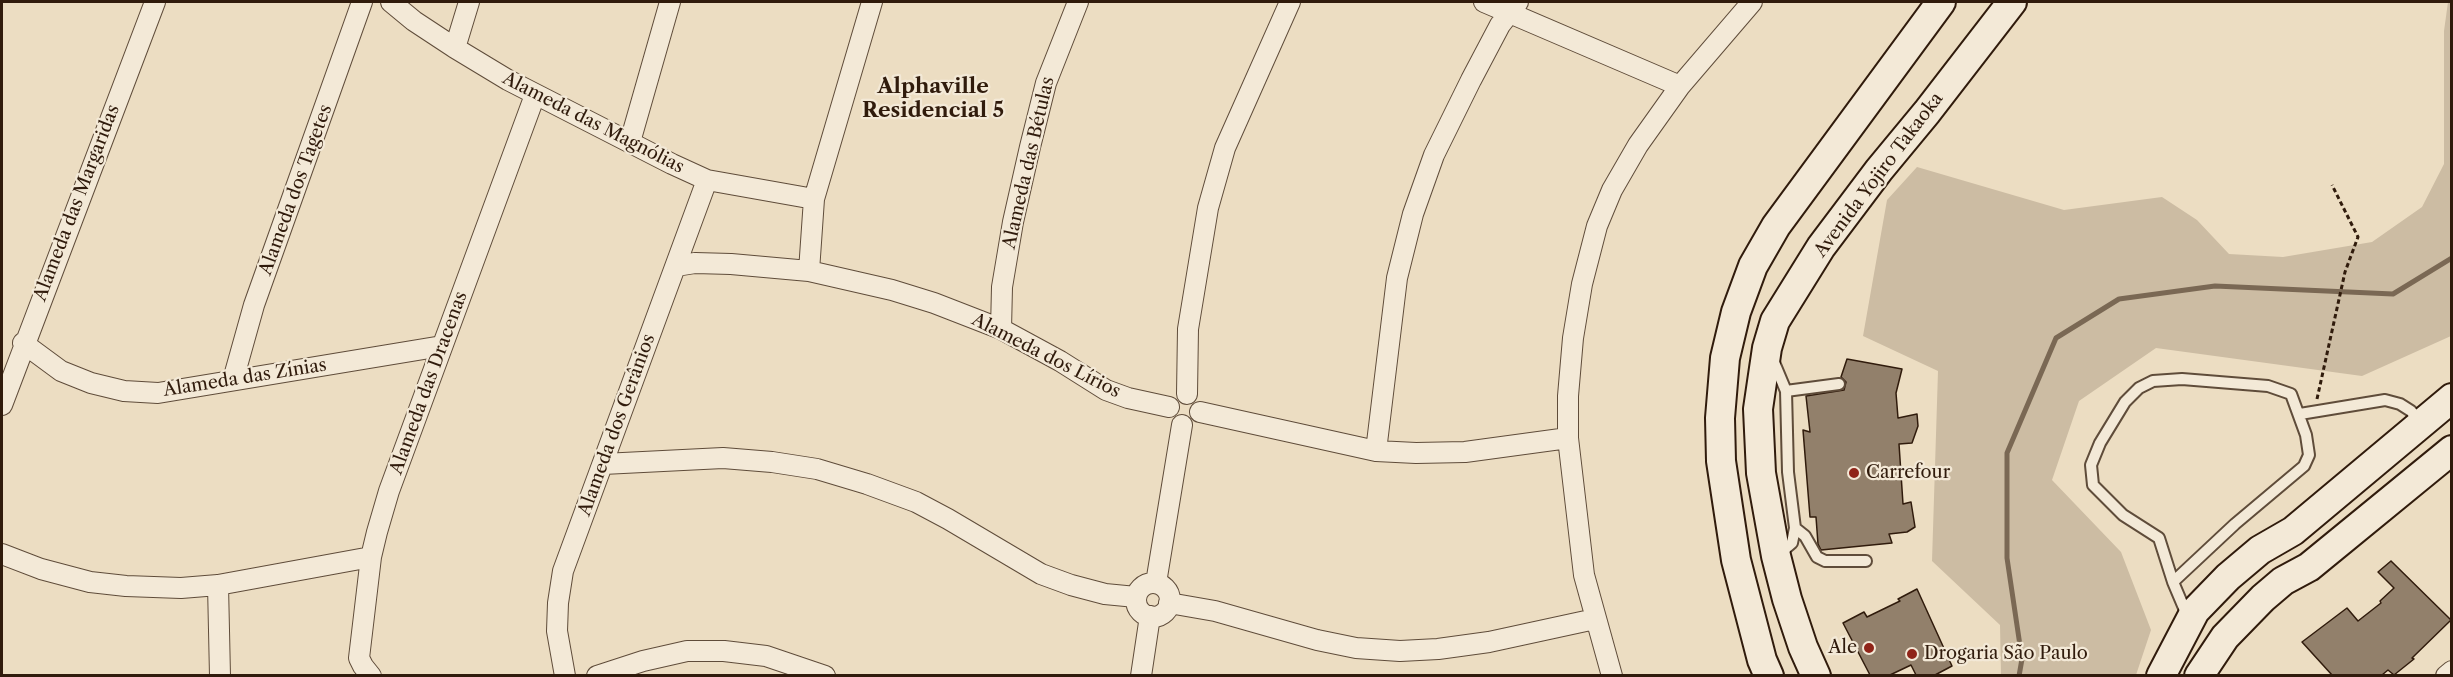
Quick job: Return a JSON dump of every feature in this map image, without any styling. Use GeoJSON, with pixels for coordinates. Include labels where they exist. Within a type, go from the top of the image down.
{"type":"FeatureCollection","features":[{"type":"Feature","properties":{"kind":"main road"},"geometry":{"type":"LineString","coordinates":[[1769,675],[1736,560],[1721,461],[1720,418],[1725,358],[1736,312],[1753,266],[1776,226],[1941,2]]}},
{"type":"Feature","properties":{"kind":"main road","name":"Avenida Yojiro Takaoka"},"geometry":{"type":"LineString","coordinates":[[1816,675],[1793,618],[1776,556],[1761,472],[1758,409],[1767,348],[1775,321],[1821,247],[2012,2]]}},
{"type":"Feature","properties":{"kind":"main road"},"geometry":{"type":"LineString","coordinates":[[2161,675],[2195,611],[2236,570],[2260,550],[2293,531],[2451,398]]}},
{"type":"Feature","properties":{"kind":"main road"},"geometry":{"type":"LineString","coordinates":[[2199,675],[2225,637],[2263,598],[2283,581],[2309,567],[2451,450]]}},
{"type":"Feature","properties":{"kind":"main road"},"geometry":{"type":"LineString","coordinates":[[2180,675],[2208,631],[2273,561],[2293,531]]}},
{"type":"Feature","properties":{"kind":"main road"},"geometry":{"type":"LineString","coordinates":[[2218,675],[2235,650],[2294,592],[2309,567]]}},
{"type":"Feature","properties":{"kind":"street","name":"Alameda das Margaridas"},"geometry":{"type":"LineString","coordinates":[[2,405],[23,343],[155,2]]}},
{"type":"Feature","properties":{"kind":"street","name":"Alameda dos Tagetes"},"geometry":{"type":"LineString","coordinates":[[233,380],[254,305],[363,2]]}},
{"type":"Feature","properties":{"kind":"street","name":"Alameda das Magnólias"},"geometry":{"type":"LineString","coordinates":[[391,2],[414,21],[455,48],[535,95],[706,180],[814,199]]}},
{"type":"Feature","properties":{"kind":"street"},"geometry":{"type":"LineString","coordinates":[[455,48],[469,2]]}},
{"type":"Feature","properties":{"kind":"street"},"geometry":{"type":"LineString","coordinates":[[630,142],[670,2]]}},
{"type":"Feature","properties":{"kind":"street"},"geometry":{"type":"LineString","coordinates":[[809,271],[814,199],[872,2]]}},
{"type":"Feature","properties":{"kind":"street","name":"Alameda das Bétulas"},"geometry":{"type":"LineString","coordinates":[[1001,329],[1004,276],[1013,222],[1030,147],[1046,83],[1078,2]]}},
{"type":"Feature","properties":{"kind":"street"},"geometry":{"type":"LineString","coordinates":[[1187,394],[1188,329],[1208,208],[1225,148],[1290,2]]}},
{"type":"Feature","properties":{"kind":"street"},"geometry":{"type":"LineString","coordinates":[[1484,2],[1513,8],[1680,86]]}},
{"type":"Feature","properties":{"kind":"street"},"geometry":{"type":"LineString","coordinates":[[1612,675],[1584,575],[1568,438],[1568,396],[1573,338],[1582,284],[1597,226],[1611,190],[1638,145],[1680,86],[1752,2]]}},
{"type":"Feature","properties":{"kind":"street"},"geometry":{"type":"LineString","coordinates":[[1376,451],[1397,278],[1413,214],[1434,155],[1471,80],[1513,8]]}},
{"type":"Feature","properties":{"kind":"street","name":"Alameda das Dracenas"},"geometry":{"type":"LineString","coordinates":[[371,675],[359,658],[370,557],[389,491],[535,95]]}},
{"type":"Feature","properties":{"kind":"street","name":"Alameda dos Gerânios"},"geometry":{"type":"LineString","coordinates":[[565,675],[557,631],[558,603],[563,572],[706,180]]}},
{"type":"Feature","properties":{"kind":"street","name":"Alameda dos Lírios"},"geometry":{"type":"LineString","coordinates":[[676,266],[731,264],[809,271],[903,293],[1001,329],[1060,361],[1106,390],[1128,398],[1168,407]]}},
{"type":"Feature","properties":{"kind":"street","name":"Alameda das Zínias"},"geometry":{"type":"LineString","coordinates":[[23,343],[61,371],[91,383],[124,391],[158,393],[442,346]]}},
{"type":"Feature","properties":{"kind":"street"},"geometry":{"type":"LineString","coordinates":[[1187,394],[1197,400],[1200,412],[1193,422],[1182,425],[1171,419],[1168,407],[1175,397],[1187,394]]}},
{"type":"Feature","properties":{"kind":"street"},"geometry":{"type":"LineString","coordinates":[[1200,412],[1376,451],[1465,452],[1568,438]]}},
{"type":"Feature","properties":{"kind":"street"},"geometry":{"type":"LineString","coordinates":[[1156,583],[1182,425]]}},
{"type":"Feature","properties":{"kind":"street"},"geometry":{"type":"LineString","coordinates":[[603,464],[723,458],[818,469],[916,502],[1041,574],[1105,594],[1136,597]]}},
{"type":"Feature","properties":{"kind":"street"},"geometry":{"type":"LineString","coordinates":[[2,554],[41,569],[90,582],[181,588],[218,585],[370,557]]}},
{"type":"Feature","properties":{"kind":"street"},"geometry":{"type":"LineString","coordinates":[[1156,583],[1167,590],[1169,603],[1162,614],[1150,616],[1139,609],[1136,597],[1143,586],[1156,583]]}},
{"type":"Feature","properties":{"kind":"street"},"geometry":{"type":"LineString","coordinates":[[218,585],[220,675]]}},
{"type":"Feature","properties":{"kind":"street"},"geometry":{"type":"LineString","coordinates":[[1169,603],[1215,611],[1317,640],[1356,648],[1400,651],[1438,649],[1489,642],[1595,619]]}},
{"type":"Feature","properties":{"kind":"street"},"geometry":{"type":"LineString","coordinates":[[1141,675],[1150,616]]}},
{"type":"Feature","properties":{"kind":"street"},"geometry":{"type":"LineString","coordinates":[[597,675],[687,651],[724,651],[766,656],[825,675]]}},
{"type":"Feature","properties":{"kind":"street"},"geometry":{"type":"LineString","coordinates":[[2446,675],[2451,671]]}},
{"type":"Feature","properties":{"kind":"lane"},"geometry":{"type":"LineString","coordinates":[[1767,348],[1786,391],[1788,472],[1795,528],[1792,543],[1776,556]]}},
{"type":"Feature","properties":{"kind":"lane"},"geometry":{"type":"LineString","coordinates":[[2173,582],[2235,524],[2298,474],[2304,466],[2309,455],[2300,414],[2291,394],[2268,386],[2182,379],[2153,381],[2139,388],[2125,402],[2100,443],[2091,465],[2093,485],[2103,498],[2123,515],[2159,538],[2173,582],[2189,621]]}},
{"type":"Feature","properties":{"kind":"lane"},"geometry":{"type":"LineString","coordinates":[[1786,391],[1839,384]]}},
{"type":"Feature","properties":{"kind":"lane"},"geometry":{"type":"LineString","coordinates":[[2300,414],[2385,400],[2400,404],[2411,411],[2421,423]]}},
{"type":"Feature","properties":{"kind":"lane"},"geometry":{"type":"LineString","coordinates":[[1795,528],[1805,536],[1817,557],[1825,561],[1866,561]]}},
{"type":"Feature","properties":{"kind":"path"},"geometry":{"type":"LineString","coordinates":[[2314,411],[2346,272],[2358,237],[2332,185]]}},
{"type":"Feature","properties":{"kind":"shaded area"},"geometry":{"type":"Polygon","coordinates":[[[2448,2],[2452,2],[2451,336],[2362,376],[2156,348],[2079,401],[2052,480],[2121,552],[2151,630],[2136,675],[2001,675],[2000,625],[1932,561],[1938,371],[1863,336],[1887,200],[1917,167],[2064,210],[2162,197],[2197,220],[2229,254],[2283,257],[2372,242],[2422,207],[2444,164],[2444,31],[2448,2]]]}},
{"type":"Feature","properties":{"kind":"building","name":"Carrefour"},"geometry":{"type":"Polygon","coordinates":[[[1847,359],[1902,369],[1896,393],[1898,418],[1917,414],[1918,426],[1912,443],[1899,444],[1903,504],[1911,502],[1915,527],[1907,532],[1889,534],[1892,543],[1821,550],[1818,544],[1816,517],[1810,517],[1803,430],[1810,432],[1806,396],[1844,390],[1846,382],[1841,377],[1847,359]]]}},
{"type":"Feature","properties":{"kind":"building"},"geometry":{"type":"Polygon","coordinates":[[[2391,561],[2451,620],[2412,658],[2414,659],[2394,675],[2388,670],[2382,675],[2332,675],[2302,642],[2347,608],[2358,621],[2381,603],[2380,601],[2394,588],[2378,572],[2391,561]]]}},
{"type":"Feature","properties":{"kind":"building"},"geometry":{"type":"Polygon","coordinates":[[[1917,589],[1952,666],[1935,675],[1916,675],[1911,665],[1890,675],[1870,675],[1843,623],[1864,612],[1867,617],[1900,601],[1898,599],[1917,589]]]}},
{"type":"Feature","properties":{"kind":"waterway"},"geometry":{"type":"LineString","coordinates":[[2019,676],[2022,659],[2007,558],[2007,453],[2056,338],[2119,299],[2215,286],[2393,294],[2452,258]]}},
{"type":"Feature","properties":{"kind":"place","name":"Carrefour"},"geometry":{"type":"Point","coordinates":[1854,473]}},
{"type":"Feature","properties":{"kind":"place","name":"Ale"},"geometry":{"type":"Point","coordinates":[1869,648]}},
{"type":"Feature","properties":{"kind":"place","name":"Drogaria São Paulo"},"geometry":{"type":"Point","coordinates":[1912,654]}},
{"type":"Feature","properties":{"kind":"district","name":"Alphaville Residencial 5"},"geometry":{"type":"Point","coordinates":[933,99]}}]}
